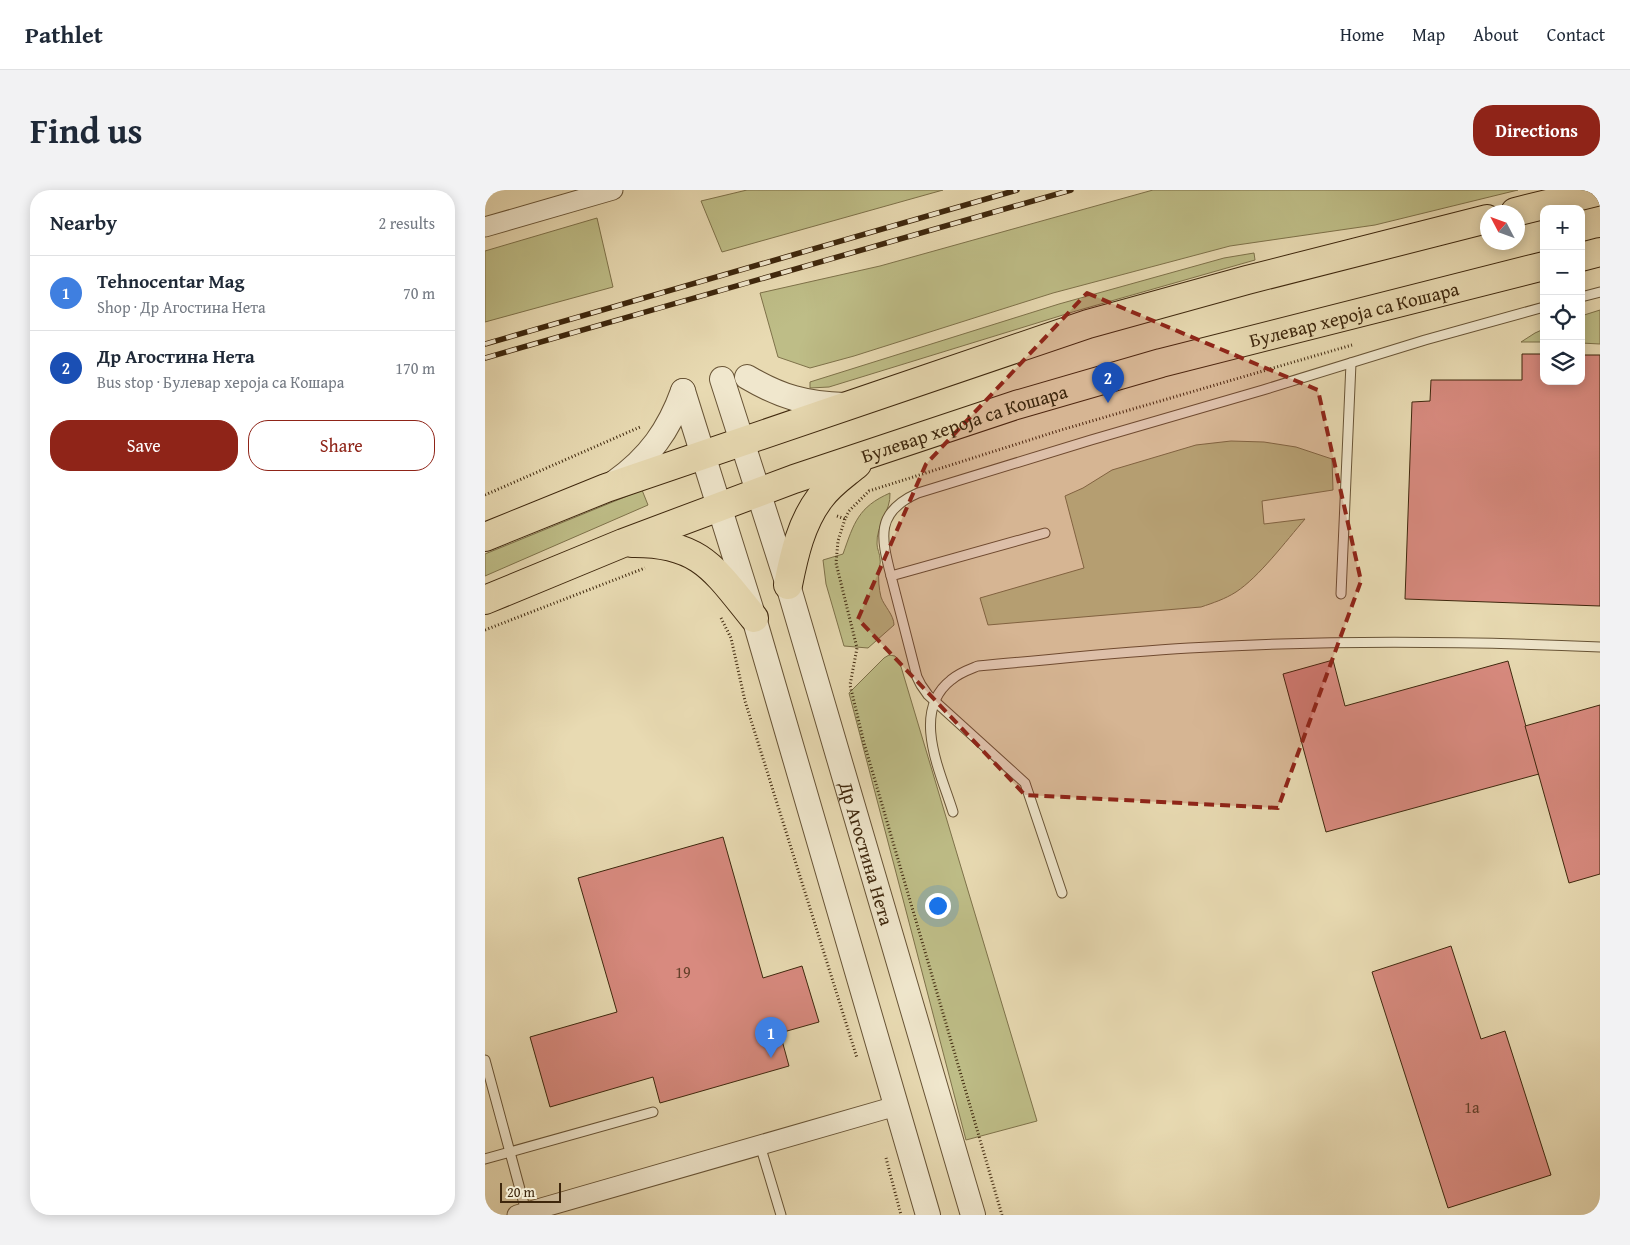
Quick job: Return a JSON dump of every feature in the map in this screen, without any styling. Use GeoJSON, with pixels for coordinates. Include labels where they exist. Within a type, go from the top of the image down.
{"type":"FeatureCollection","features":[{"type":"Feature","properties":{"kind":"main road"},"geometry":{"type":"LineString","coordinates":[[1525,210],[1600,191]]}},
{"type":"Feature","properties":{"kind":"main road"},"geometry":{"type":"LineString","coordinates":[[485,537],[606,488],[1097,322],[1247,280],[1480,222]]}},
{"type":"Feature","properties":{"kind":"main road"},"geometry":{"type":"LineString","coordinates":[[1585,256],[1600,252]]}},
{"type":"Feature","properties":{"kind":"main road","name":"Булевар хероја са Кошара"},"geometry":{"type":"LineString","coordinates":[[491,602],[623,544],[720,506],[794,479],[1016,405],[1152,366],[1540,267]]}},
{"type":"Feature","properties":{"kind":"main road"},"geometry":{"type":"LineString","coordinates":[[788,585],[794,555],[803,530],[815,506],[833,483],[869,455]]}},
{"type":"Feature","properties":{"kind":"main road"},"geometry":{"type":"LineString","coordinates":[[623,544],[650,543],[669,546],[693,554],[714,570],[754,618]]}},
{"type":"Feature","properties":{"kind":"street"},"geometry":{"type":"LineString","coordinates":[[485,227],[613,190]]}},
{"type":"Feature","properties":{"kind":"street"},"geometry":{"type":"LineString","coordinates":[[747,377],[770,390],[801,400],[821,404],[849,405]]}},
{"type":"Feature","properties":{"kind":"street","name":"Др Агостина Нета"},"geometry":{"type":"LineString","coordinates":[[722,379],[788,585],[973,1215]]}},
{"type":"Feature","properties":{"kind":"street"},"geometry":{"type":"LineString","coordinates":[[606,488],[632,469],[657,443],[676,411],[683,391],[754,618],[928,1215]]}},
{"type":"Feature","properties":{"kind":"street"},"geometry":{"type":"LineString","coordinates":[[524,1214],[896,1106]]}},
{"type":"Feature","properties":{"kind":"lane"},"geometry":{"type":"LineString","coordinates":[[1585,296],[1600,292]]}},
{"type":"Feature","properties":{"kind":"lane"},"geometry":{"type":"LineString","coordinates":[[1062,893],[1025,783],[935,701],[921,685],[917,677],[884,548],[884,526],[890,515],[908,498],[918,493],[1425,340],[1540,308]]}},
{"type":"Feature","properties":{"kind":"lane"},"geometry":{"type":"LineString","coordinates":[[1341,594],[1351,363]]}},
{"type":"Feature","properties":{"kind":"lane"},"geometry":{"type":"LineString","coordinates":[[891,576],[1045,533]]}},
{"type":"Feature","properties":{"kind":"lane"},"geometry":{"type":"LineString","coordinates":[[953,812],[931,742],[931,712],[940,691],[950,680],[978,666],[1188,648],[1355,642],[1513,644],[1600,648]]}},
{"type":"Feature","properties":{"kind":"lane"},"geometry":{"type":"LineString","coordinates":[[485,1060],[510,1151],[524,1214]]}},
{"type":"Feature","properties":{"kind":"lane"},"geometry":{"type":"LineString","coordinates":[[485,1159],[653,1112]]}},
{"type":"Feature","properties":{"kind":"lane"},"geometry":{"type":"LineString","coordinates":[[760,1145],[781,1215]]}},
{"type":"Feature","properties":{"kind":"path"},"geometry":{"type":"LineString","coordinates":[[485,495],[641,426]]}},
{"type":"Feature","properties":{"kind":"path"},"geometry":{"type":"LineString","coordinates":[[845,520],[838,541],[836,563],[857,648],[850,685],[864,743],[1002,1215]]}},
{"type":"Feature","properties":{"kind":"path"},"geometry":{"type":"LineString","coordinates":[[485,630],[653,565]]}},
{"type":"Feature","properties":{"kind":"path"},"geometry":{"type":"LineString","coordinates":[[719,614],[731,638],[745,701],[859,1065]]}},
{"type":"Feature","properties":{"kind":"path"},"geometry":{"type":"LineString","coordinates":[[884,1150],[901,1215]]}},
{"type":"Feature","properties":{"kind":"highlighted area"},"geometry":{"type":"Polygon","coordinates":[[[1087,293],[1318,390],[1361,581],[1278,808],[1025,795],[858,619],[926,464],[1087,293]]]}},
{"type":"Feature","properties":{"kind":"shaded area"},"geometry":{"type":"Polygon","coordinates":[[[747,190],[943,190],[722,252],[701,201],[747,190]]]}},
{"type":"Feature","properties":{"kind":"shaded area"},"geometry":{"type":"Polygon","coordinates":[[[1153,190],[1518,190],[1375,225],[1230,246],[1053,293],[854,356],[810,368],[778,357],[760,293],[880,266],[1153,190]]]}},
{"type":"Feature","properties":{"kind":"shaded area"},"geometry":{"type":"Polygon","coordinates":[[[597,218],[613,287],[485,322],[485,251],[597,218]]]}},
{"type":"Feature","properties":{"kind":"shaded area"},"geometry":{"type":"Polygon","coordinates":[[[1254,253],[1255,260],[1076,311],[829,387],[810,388],[810,382],[1059,304],[1224,258],[1254,253]]]}},
{"type":"Feature","properties":{"kind":"shaded area"},"geometry":{"type":"Polygon","coordinates":[[[1600,310],[1600,344],[1585,343],[1585,315],[1600,310]]]}},
{"type":"Feature","properties":{"kind":"shaded area"},"geometry":{"type":"Polygon","coordinates":[[[1540,331],[1540,342],[1521,342],[1540,331]]]}},
{"type":"Feature","properties":{"kind":"shaded area"},"geometry":{"type":"Polygon","coordinates":[[[1231,441],[1264,442],[1296,447],[1332,459],[1333,490],[1262,501],[1264,524],[1305,519],[1272,558],[1236,592],[1201,607],[988,625],[980,598],[1084,568],[1065,496],[1083,488],[1112,470],[1196,445],[1231,441]]]}},
{"type":"Feature","properties":{"kind":"shaded area"},"geometry":{"type":"Polygon","coordinates":[[[642,490],[648,505],[485,576],[485,554],[642,490]]]}},
{"type":"Feature","properties":{"kind":"shaded area"},"geometry":{"type":"Polygon","coordinates":[[[890,493],[890,500],[877,537],[877,544],[880,560],[880,594],[894,625],[868,648],[844,646],[826,584],[823,560],[843,554],[850,533],[864,510],[879,498],[890,493]]]}},
{"type":"Feature","properties":{"kind":"shaded area"},"geometry":{"type":"Polygon","coordinates":[[[889,655],[895,656],[899,660],[1037,1121],[966,1140],[849,693],[889,655]]]}},
{"type":"Feature","properties":{"kind":"building"},"geometry":{"type":"Polygon","coordinates":[[[1522,354],[1540,354],[1540,385],[1585,385],[1585,355],[1600,355],[1600,606],[1405,599],[1412,402],[1430,401],[1431,380],[1522,380],[1522,354]]]}},
{"type":"Feature","properties":{"kind":"building"},"geometry":{"type":"Polygon","coordinates":[[[1333,660],[1345,706],[1508,661],[1539,774],[1326,832],[1283,674],[1333,660]]]}},
{"type":"Feature","properties":{"kind":"building"},"geometry":{"type":"Polygon","coordinates":[[[1600,705],[1600,874],[1569,883],[1525,726],[1600,705]]]}},
{"type":"Feature","properties":{"kind":"building"},"geometry":{"type":"Polygon","coordinates":[[[723,837],[763,978],[802,966],[819,1022],[780,1033],[789,1066],[660,1103],[653,1077],[550,1107],[530,1037],[617,1012],[578,878],[723,837]]]}},
{"type":"Feature","properties":{"kind":"building"},"geometry":{"type":"Polygon","coordinates":[[[1451,946],[1481,1039],[1505,1031],[1551,1175],[1448,1208],[1372,972],[1451,946]]]}},
{"type":"Feature","properties":{"kind":"railway"},"geometry":{"type":"LineString","coordinates":[[485,344],[1017,190]]}},
{"type":"Feature","properties":{"kind":"railway"},"geometry":{"type":"LineString","coordinates":[[485,358],[1071,190]]}},
{"type":"Feature","properties":{"kind":"place","name":"Др Агостина Нета"},"geometry":{"type":"Point","coordinates":[1108,403]}},
{"type":"Feature","properties":{"kind":"place","name":"Tehnocentar Mag"},"geometry":{"type":"Point","coordinates":[771,1058]}}]}
